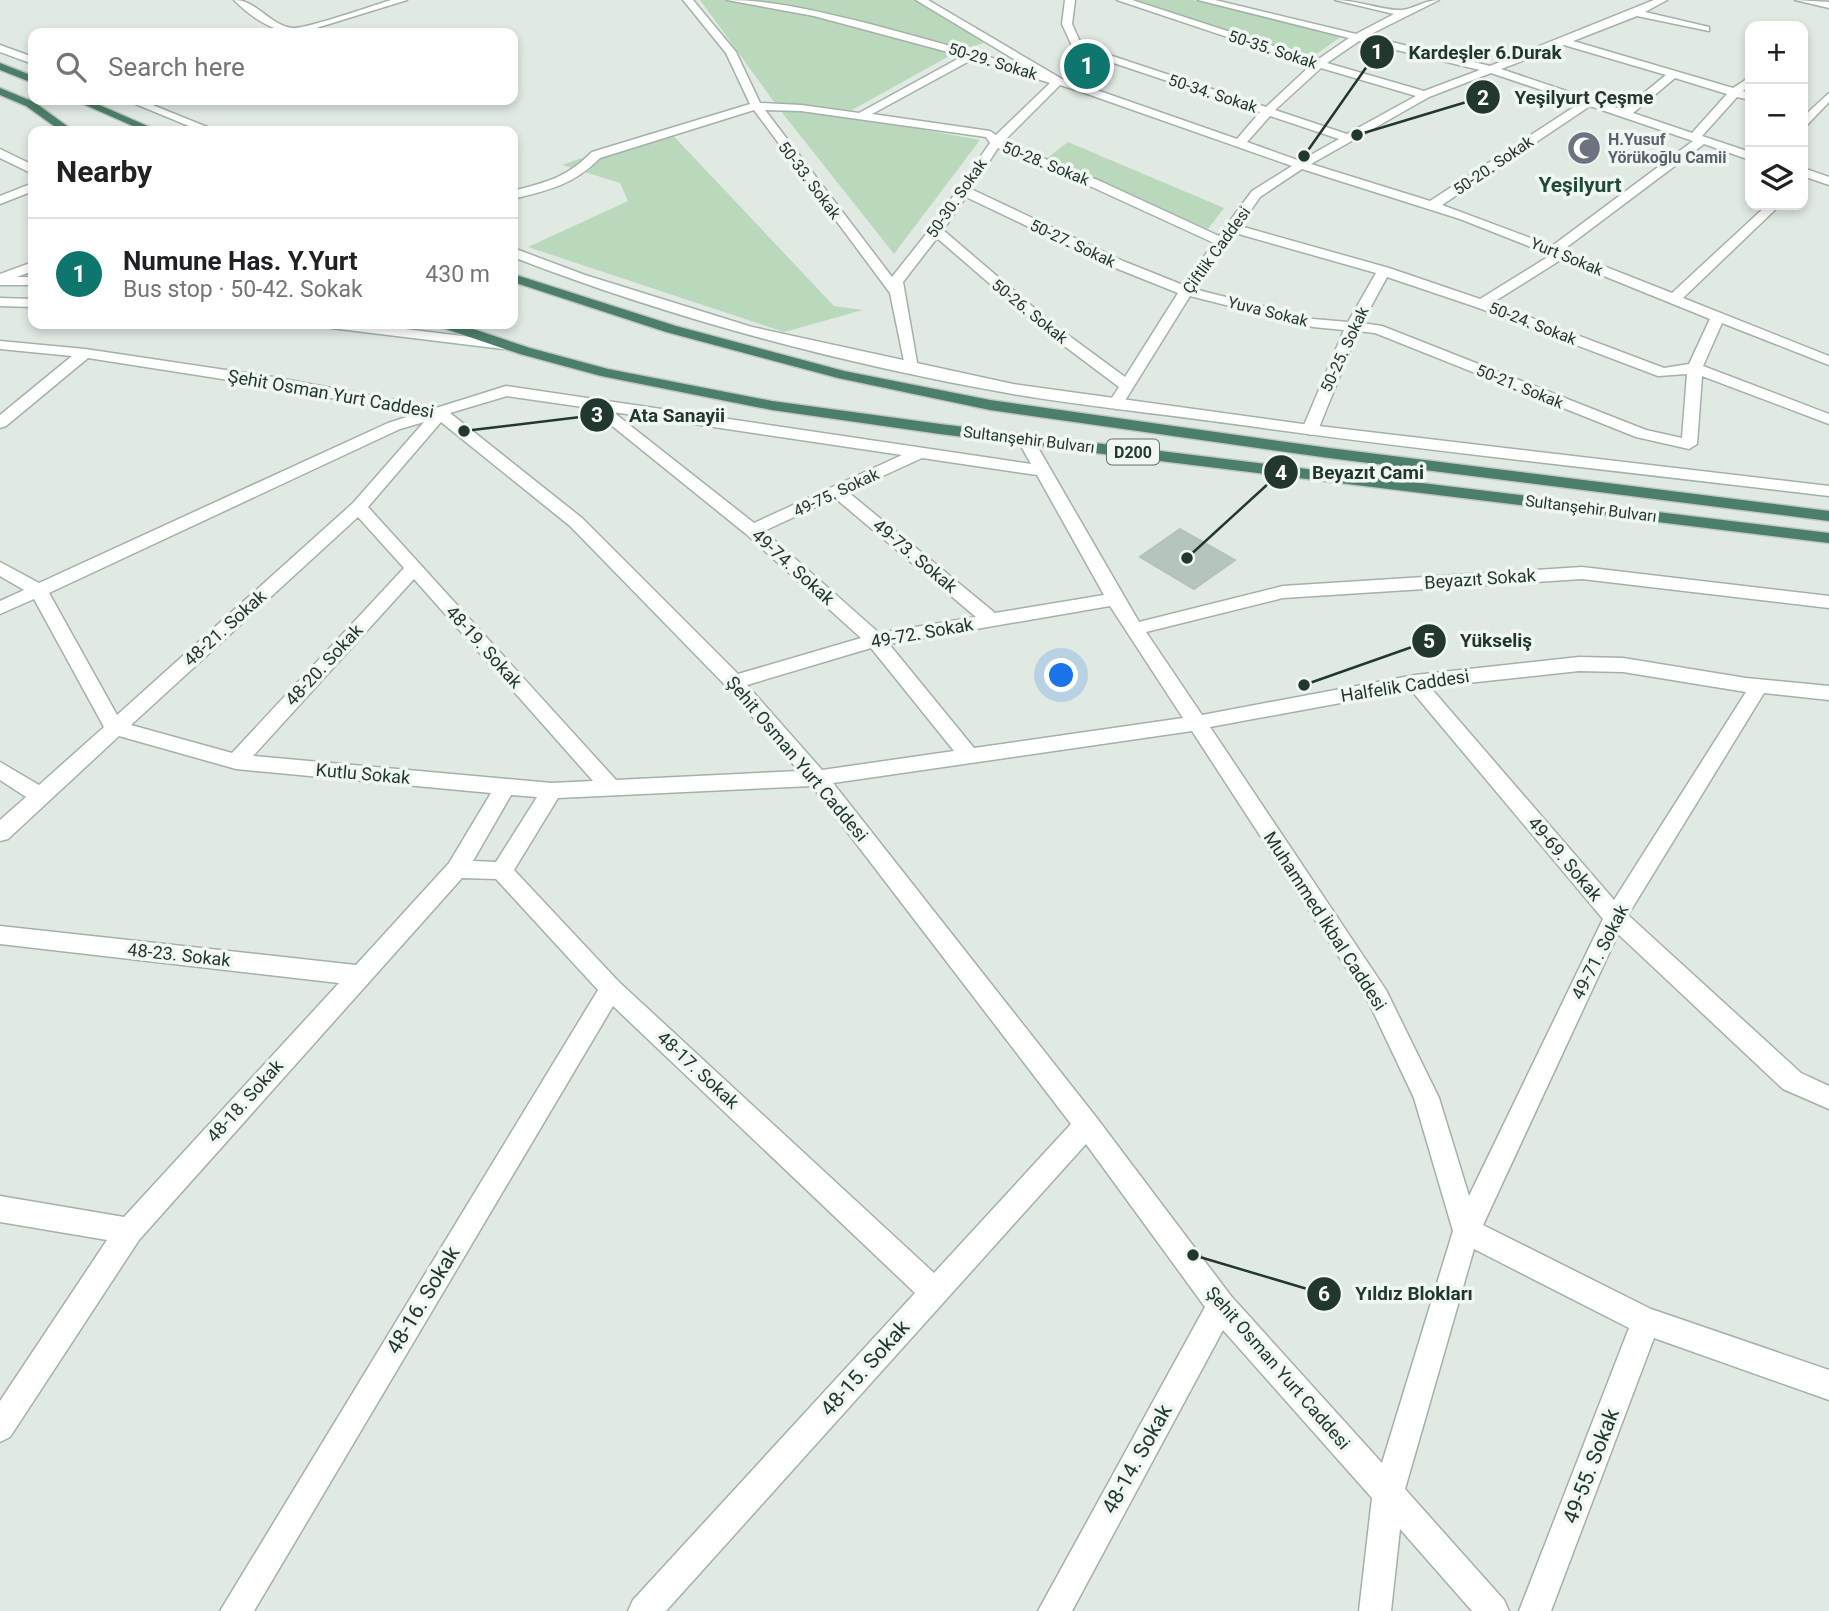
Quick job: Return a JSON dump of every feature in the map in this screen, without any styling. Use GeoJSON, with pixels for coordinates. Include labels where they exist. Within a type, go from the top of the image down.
{"type":"FeatureCollection","features":[{"type":"Feature","properties":{"kind":"highway"},"geometry":{"type":"LineString","coordinates":[[0,66],[28,78]]}},
{"type":"Feature","properties":{"kind":"highway"},"geometry":{"type":"LineString","coordinates":[[0,91],[28,103]]}},
{"type":"Feature","properties":{"kind":"highway"},"geometry":{"type":"LineString","coordinates":[[31,105],[61,126]]}},
{"type":"Feature","properties":{"kind":"highway"},"geometry":{"type":"LineString","coordinates":[[91,105],[141,126]]}},
{"type":"Feature","properties":{"kind":"highway","name":"Sultanşehir Bulvarı"},"geometry":{"type":"LineString","coordinates":[[518,280],[671,329],[843,374],[990,405],[1288,448],[1829,516]]}},
{"type":"Feature","properties":{"kind":"highway","name":"Sultanşehir Bulvarı"},"geometry":{"type":"LineString","coordinates":[[459,329],[503,345],[621,375],[727,397],[1025,439],[1829,538]]}},
{"type":"Feature","properties":{"kind":"street"},"geometry":{"type":"LineString","coordinates":[[239,0],[271,24],[282,28]]}},
{"type":"Feature","properties":{"kind":"street"},"geometry":{"type":"LineString","coordinates":[[307,28],[402,0]]}},
{"type":"Feature","properties":{"kind":"street","name":"50-33. Sokak"},"geometry":{"type":"LineString","coordinates":[[688,0],[730,52],[756,106],[897,293],[911,368]]}},
{"type":"Feature","properties":{"kind":"street","name":"50-29. Sokak"},"geometry":{"type":"LineString","coordinates":[[732,0],[814,13],[973,55],[1083,89],[1301,165]]}},
{"type":"Feature","properties":{"kind":"street"},"geometry":{"type":"LineString","coordinates":[[921,0],[1058,81]]}},
{"type":"Feature","properties":{"kind":"street"},"geometry":{"type":"LineString","coordinates":[[1070,0],[1067,24],[1078,48],[1083,89]]}},
{"type":"Feature","properties":{"kind":"street","name":"50-35. Sokak"},"geometry":{"type":"LineString","coordinates":[[1122,0],[1425,95]]}},
{"type":"Feature","properties":{"kind":"street"},"geometry":{"type":"LineString","coordinates":[[1202,0],[1234,4],[1490,69],[1745,154]]}},
{"type":"Feature","properties":{"kind":"street"},"geometry":{"type":"LineString","coordinates":[[1340,0],[1403,13]]}},
{"type":"Feature","properties":{"kind":"street"},"geometry":{"type":"LineString","coordinates":[[1241,142],[1266,111],[1316,63],[1403,13],[1434,0]]}},
{"type":"Feature","properties":{"kind":"street","name":"Çiftlik Caddesi"},"geometry":{"type":"LineString","coordinates":[[1116,404],[1186,291],[1256,194],[1301,165],[1425,95],[1636,13],[1662,0]]}},
{"type":"Feature","properties":{"kind":"street"},"geometry":{"type":"LineString","coordinates":[[1800,0],[1829,5]]}},
{"type":"Feature","properties":{"kind":"street"},"geometry":{"type":"LineString","coordinates":[[1636,13],[1705,29]]}},
{"type":"Feature","properties":{"kind":"street"},"geometry":{"type":"LineString","coordinates":[[1562,41],[1745,96]]}},
{"type":"Feature","properties":{"kind":"street"},"geometry":{"type":"LineString","coordinates":[[0,48],[28,59]]}},
{"type":"Feature","properties":{"kind":"street","name":"50-34. Sokak"},"geometry":{"type":"LineString","coordinates":[[1078,48],[1348,138]]}},
{"type":"Feature","properties":{"kind":"street"},"geometry":{"type":"LineString","coordinates":[[863,115],[973,55]]}},
{"type":"Feature","properties":{"kind":"street"},"geometry":{"type":"LineString","coordinates":[[1624,115],[1675,74]]}},
{"type":"Feature","properties":{"kind":"street","name":"50-30. Sokak"},"geometry":{"type":"LineString","coordinates":[[897,293],[896,282],[936,231],[996,143],[1058,81]]}},
{"type":"Feature","properties":{"kind":"street"},"geometry":{"type":"LineString","coordinates":[[1481,304],[1558,253],[1697,139],[1734,93],[1745,84]]}},
{"type":"Feature","properties":{"kind":"street"},"geometry":{"type":"LineString","coordinates":[[1808,114],[1829,96]]}},
{"type":"Feature","properties":{"kind":"street","name":"50-20. Sokak"},"geometry":{"type":"LineString","coordinates":[[1433,205],[1588,102]]}},
{"type":"Feature","properties":{"kind":"street"},"geometry":{"type":"LineString","coordinates":[[144,105],[198,126]]}},
{"type":"Feature","properties":{"kind":"street","name":"50-28. Sokak"},"geometry":{"type":"LineString","coordinates":[[518,194],[561,183],[578,173],[596,155],[756,106],[801,107],[990,134],[996,143],[1096,184],[1223,242]]}},
{"type":"Feature","properties":{"kind":"street"},"geometry":{"type":"LineString","coordinates":[[0,153],[28,167]]}},
{"type":"Feature","properties":{"kind":"street","name":"Yurt Sokak"},"geometry":{"type":"LineString","coordinates":[[1301,165],[1433,205],[1718,317],[1825,355]]}},
{"type":"Feature","properties":{"kind":"street"},"geometry":{"type":"LineString","coordinates":[[1808,176],[1829,181]]}},
{"type":"Feature","properties":{"kind":"street"},"geometry":{"type":"LineString","coordinates":[[0,200],[28,189]]}},
{"type":"Feature","properties":{"kind":"street","name":"50-27. Sokak"},"geometry":{"type":"LineString","coordinates":[[962,190],[1118,264],[1186,291]]}},
{"type":"Feature","properties":{"kind":"street"},"geometry":{"type":"LineString","coordinates":[[1674,299],[1769,210]]}},
{"type":"Feature","properties":{"kind":"street","name":"50-24. Sokak"},"geometry":{"type":"LineString","coordinates":[[1233,228],[1384,271],[1481,304],[1663,373],[1695,368],[1829,419]]}},
{"type":"Feature","properties":{"kind":"street","name":"50-26. Sokak"},"geometry":{"type":"LineString","coordinates":[[936,231],[1048,327],[1128,387]]}},
{"type":"Feature","properties":{"kind":"street"},"geometry":{"type":"LineString","coordinates":[[518,254],[580,278],[696,315],[911,368],[1013,389],[1310,430],[1829,491]]}},
{"type":"Feature","properties":{"kind":"street"},"geometry":{"type":"LineString","coordinates":[[0,280],[28,268]]}},
{"type":"Feature","properties":{"kind":"street","name":"50-25. Sokak"},"geometry":{"type":"LineString","coordinates":[[1310,430],[1329,376],[1351,326],[1384,271]]}},
{"type":"Feature","properties":{"kind":"street"},"geometry":{"type":"LineString","coordinates":[[0,280],[28,281]]}},
{"type":"Feature","properties":{"kind":"street","name":"Yuva Sokak"},"geometry":{"type":"LineString","coordinates":[[1186,291],[1313,323],[1351,326]]}},
{"type":"Feature","properties":{"kind":"street"},"geometry":{"type":"LineString","coordinates":[[0,302],[28,303]]}},
{"type":"Feature","properties":{"kind":"street"},"geometry":{"type":"LineString","coordinates":[[1695,368],[1718,317]]}},
{"type":"Feature","properties":{"kind":"street","name":"50-21. Sokak"},"geometry":{"type":"LineString","coordinates":[[1351,326],[1387,333],[1642,435],[1689,444],[1695,368]]}},
{"type":"Feature","properties":{"kind":"street"},"geometry":{"type":"LineString","coordinates":[[372,329],[503,345]]}},
{"type":"Feature","properties":{"kind":"street","name":"Şehit Osman Yurt Caddesi"},"geometry":{"type":"LineString","coordinates":[[1,346],[85,354],[273,382],[380,404],[440,413],[576,522],[733,682],[817,778],[1087,1125],[1221,1306],[1493,1611]]}},
{"type":"Feature","properties":{"kind":"street"},"geometry":{"type":"LineString","coordinates":[[0,423],[85,354]]}},
{"type":"Feature","properties":{"kind":"street"},"geometry":{"type":"LineString","coordinates":[[0,608],[394,426],[506,391],[1043,471]]}},
{"type":"Feature","properties":{"kind":"street","name":"49-74. Sokak"},"geometry":{"type":"LineString","coordinates":[[593,404],[752,530],[875,640],[969,754]]}},
{"type":"Feature","properties":{"kind":"street","name":"48-21. Sokak"},"geometry":{"type":"LineString","coordinates":[[0,833],[359,507],[440,413]]}},
{"type":"Feature","properties":{"kind":"street","name":"Muhammed İkbal Caddesi"},"geometry":{"type":"LineString","coordinates":[[1025,439],[1115,599],[1378,998],[1426,1098],[1466,1231]]}},
{"type":"Feature","properties":{"kind":"street","name":"49-75. Sokak"},"geometry":{"type":"LineString","coordinates":[[752,530],[920,452]]}},
{"type":"Feature","properties":{"kind":"street","name":"49-73. Sokak"},"geometry":{"type":"LineString","coordinates":[[838,492],[993,621]]}},
{"type":"Feature","properties":{"kind":"street","name":"48-19. Sokak"},"geometry":{"type":"LineString","coordinates":[[359,507],[610,787]]}},
{"type":"Feature","properties":{"kind":"street"},"geometry":{"type":"LineString","coordinates":[[0,568],[39,591],[115,728]]}},
{"type":"Feature","properties":{"kind":"street","name":"48-20. Sokak"},"geometry":{"type":"LineString","coordinates":[[236,762],[413,569]]}},
{"type":"Feature","properties":{"kind":"street","name":"Beyazıt Sokak"},"geometry":{"type":"LineString","coordinates":[[1134,629],[1283,592],[1582,573],[1829,602]]}},
{"type":"Feature","properties":{"kind":"street","name":"49-72. Sokak"},"geometry":{"type":"LineString","coordinates":[[733,682],[875,640],[1115,599]]}},
{"type":"Feature","properties":{"kind":"street","name":"Halfelik Caddesi"},"geometry":{"type":"LineString","coordinates":[[817,778],[1195,723],[1415,682],[1579,664],[1612,664],[1759,686],[1829,693]]}},
{"type":"Feature","properties":{"kind":"street","name":"49-69. Sokak"},"geometry":{"type":"LineString","coordinates":[[1415,682],[1615,917],[1792,1081],[1829,1098]]}},
{"type":"Feature","properties":{"kind":"street","name":"49-71. Sokak"},"geometry":{"type":"LineString","coordinates":[[1466,1231],[1615,917],[1759,686]]}},
{"type":"Feature","properties":{"kind":"street","name":"Kutlu Sokak"},"geometry":{"type":"LineString","coordinates":[[115,728],[236,762],[552,791],[817,778]]}},
{"type":"Feature","properties":{"kind":"street"},"geometry":{"type":"LineString","coordinates":[[0,770],[41,797]]}},
{"type":"Feature","properties":{"kind":"street","name":"48-18. Sokak"},"geometry":{"type":"LineString","coordinates":[[0,1427],[129,1231],[358,975],[457,869],[505,787]]}},
{"type":"Feature","properties":{"kind":"street"},"geometry":{"type":"LineString","coordinates":[[457,869],[502,872],[552,791]]}},
{"type":"Feature","properties":{"kind":"street","name":"48-17. Sokak"},"geometry":{"type":"LineString","coordinates":[[502,872],[611,989],[934,1292]]}},
{"type":"Feature","properties":{"kind":"street","name":"48-23. Sokak"},"geometry":{"type":"LineString","coordinates":[[0,935],[358,975]]}},
{"type":"Feature","properties":{"kind":"street","name":"48-16. Sokak"},"geometry":{"type":"LineString","coordinates":[[236,1611],[611,989]]}},
{"type":"Feature","properties":{"kind":"street","name":"48-15. Sokak"},"geometry":{"type":"LineString","coordinates":[[644,1611],[1087,1125]]}},
{"type":"Feature","properties":{"kind":"street"},"geometry":{"type":"LineString","coordinates":[[0,1209],[129,1231]]}},
{"type":"Feature","properties":{"kind":"street"},"geometry":{"type":"LineString","coordinates":[[1375,1611],[1388,1493],[1466,1231],[1646,1321],[1829,1385]]}},
{"type":"Feature","properties":{"kind":"street","name":"48-14. Sokak"},"geometry":{"type":"LineString","coordinates":[[1054,1611],[1221,1306]]}},
{"type":"Feature","properties":{"kind":"street","name":"49-55. Sokak"},"geometry":{"type":"LineString","coordinates":[[1535,1611],[1646,1321]]}},
{"type":"Feature","properties":{"kind":"green space"},"geometry":{"type":"Polygon","coordinates":[[[700,0],[921,0],[984,43],[962,49],[843,115],[980,140],[894,254],[780,110],[700,0]]]}},
{"type":"Feature","properties":{"kind":"green space"},"geometry":{"type":"Polygon","coordinates":[[[1136,0],[1193,0],[1345,34],[1312,57],[1136,0]]]}},
{"type":"Feature","properties":{"kind":"green space"},"geometry":{"type":"Polygon","coordinates":[[[666,128],[834,306],[863,310],[784,332],[528,247],[628,201],[620,183],[562,165],[666,128]]]}},
{"type":"Feature","properties":{"kind":"green space"},"geometry":{"type":"Polygon","coordinates":[[[1068,142],[1224,208],[1208,229],[1046,159],[1068,142]]]}},
{"type":"Feature","properties":{"kind":"building"},"geometry":{"type":"Polygon","coordinates":[[[1180,529],[1235,560],[1194,589],[1140,557],[1180,529]]]}},
{"type":"Feature","properties":{"kind":"place","name":"Numune Has. Y.Yurt"},"geometry":{"type":"Point","coordinates":[1087,66]}},
{"type":"Feature","properties":{"kind":"place","name":"Yeşilyurt Çeşme"},"geometry":{"type":"Point","coordinates":[1357,135]}},
{"type":"Feature","properties":{"kind":"place","name":"H.Yusuf Yörükoğlu Camii"},"geometry":{"type":"Point","coordinates":[1584,148]}},
{"type":"Feature","properties":{"kind":"place","name":"Kardeşler 6.Durak"},"geometry":{"type":"Point","coordinates":[1304,156]}},
{"type":"Feature","properties":{"kind":"place","name":"Ata Sanayii"},"geometry":{"type":"Point","coordinates":[464,431]}},
{"type":"Feature","properties":{"kind":"place","name":"Beyazıt Cami"},"geometry":{"type":"Point","coordinates":[1187,558]}},
{"type":"Feature","properties":{"kind":"place","name":"Yükseliş"},"geometry":{"type":"Point","coordinates":[1304,685]}},
{"type":"Feature","properties":{"kind":"place","name":"Yıldız Blokları"},"geometry":{"type":"Point","coordinates":[1193,1255]}},
{"type":"Feature","properties":{"kind":"district","name":"Yeşilyurt"},"geometry":{"type":"Point","coordinates":[1580,185]}}]}
